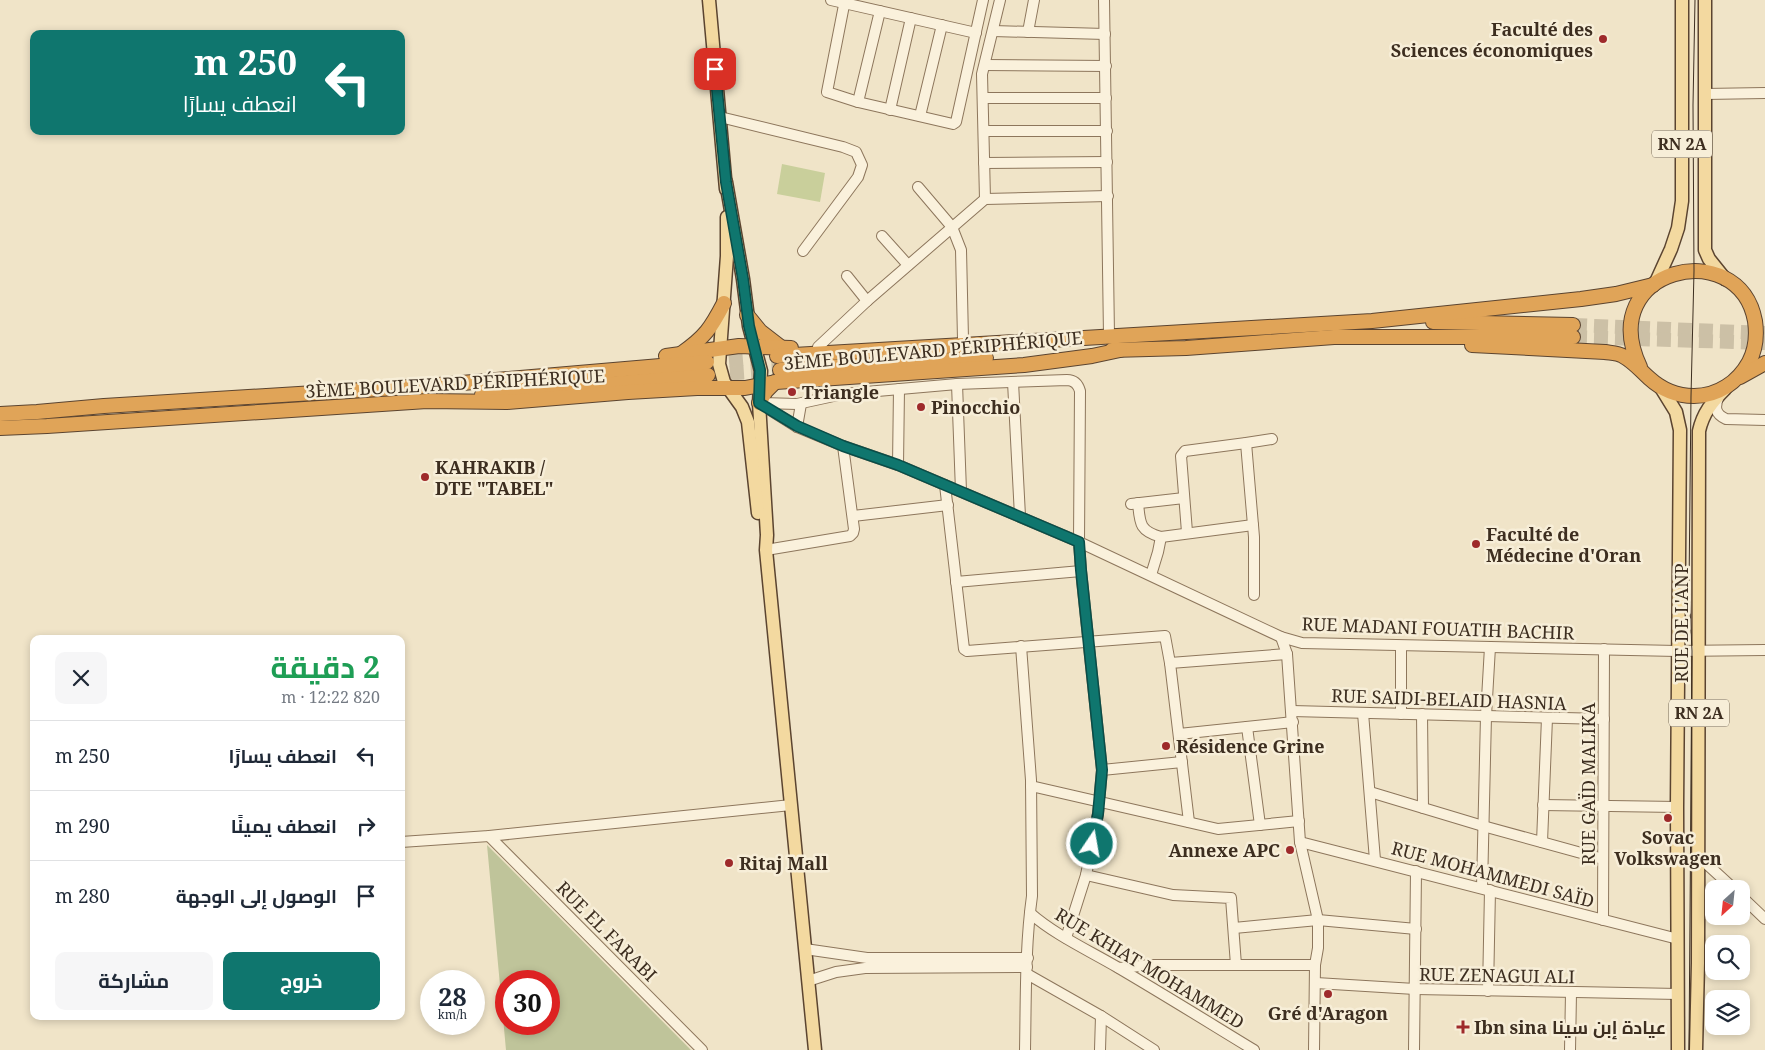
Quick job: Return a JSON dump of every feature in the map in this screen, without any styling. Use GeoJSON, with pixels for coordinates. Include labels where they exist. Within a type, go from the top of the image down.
{"type":"FeatureCollection","features":[{"type":"Feature","properties":{"kind":"highway"},"geometry":{"type":"LineString","coordinates":[[427,386],[526,370],[738,346],[754,347],[778,364],[1064,338],[1372,321],[1616,294],[1654,284],[1678,272],[1702,271],[1724,279],[1736,287],[1745,298],[1754,316],[1755,344],[1751,357],[1745,370],[1728,387]]}},
{"type":"Feature","properties":{"kind":"highway"},"geometry":{"type":"LineString","coordinates":[[1654,284],[1639,302],[1631,323],[1630,338],[1640,367],[1649,378],[1660,386],[1676,393],[1694,396],[1706,395],[1728,387],[1765,363]]}},
{"type":"Feature","properties":{"kind":"highway"},"geometry":{"type":"LineString","coordinates":[[1745,298],[1765,313]]}},
{"type":"Feature","properties":{"kind":"highway"},"geometry":{"type":"LineString","coordinates":[[680,354],[705,335],[724,303]]}},
{"type":"Feature","properties":{"kind":"highway"},"geometry":{"type":"LineString","coordinates":[[747,314],[760,331],[778,364]]}},
{"type":"Feature","properties":{"kind":"highway","name":"3ÈME BOULEVARD PÉRIPHÉRIQUE"},"geometry":{"type":"LineString","coordinates":[[0,428],[427,401],[507,402],[628,392],[697,388],[745,388],[760,385],[778,364],[1024,365],[1084,358],[1120,350],[1186,348],[1334,337],[1573,331],[1372,321]]}},
{"type":"Feature","properties":{"kind":"highway"},"geometry":{"type":"LineString","coordinates":[[1334,337],[1381,342],[1605,352],[1622,355],[1640,367]]}},
{"type":"Feature","properties":{"kind":"highway"},"geometry":{"type":"LineString","coordinates":[[759,403],[778,364],[818,347],[963,339],[1064,338]]}},
{"type":"Feature","properties":{"kind":"highway"},"geometry":{"type":"LineString","coordinates":[[0,414],[708,368],[427,401]]}},
{"type":"Feature","properties":{"kind":"highway"},"geometry":{"type":"LineString","coordinates":[[507,402],[510,416]]}},
{"type":"Feature","properties":{"kind":"main road"},"geometry":{"type":"LineString","coordinates":[[709,0],[726,182],[727,256],[719,349],[720,370],[728,388],[742,407],[748,422],[761,535],[766,550]]}},
{"type":"Feature","properties":{"kind":"main road","name":"RN 2A"},"geometry":{"type":"LineString","coordinates":[[1654,284],[1671,249],[1678,228],[1682,201],[1682,0]]}},
{"type":"Feature","properties":{"kind":"main road","name":"RN 2A"},"geometry":{"type":"LineString","coordinates":[[1705,0],[1705,250],[1709,259],[1724,279]]}},
{"type":"Feature","properties":{"kind":"main road"},"geometry":{"type":"LineString","coordinates":[[726,182],[739,254],[747,314],[759,363],[759,403],[767,535],[766,550],[815,1050]]}},
{"type":"Feature","properties":{"kind":"main road","name":"RUE DE L'ANP"},"geometry":{"type":"LineString","coordinates":[[1660,386],[1676,412],[1680,430],[1698,856],[1696,1050]]}},
{"type":"Feature","properties":{"kind":"main road","name":"RUE DE L'ANP"},"geometry":{"type":"LineString","coordinates":[[1678,1050],[1677,807],[1688,651],[1699,431],[1702,419],[1710,404],[1728,387]]}},
{"type":"Feature","properties":{"kind":"street"},"geometry":{"type":"LineString","coordinates":[[831,0],[976,33]]}},
{"type":"Feature","properties":{"kind":"street"},"geometry":{"type":"LineString","coordinates":[[845,2],[826,90],[829,94],[955,124],[983,0]]}},
{"type":"Feature","properties":{"kind":"street"},"geometry":{"type":"LineString","coordinates":[[985,198],[982,74],[1000,0]]}},
{"type":"Feature","properties":{"kind":"street"},"geometry":{"type":"LineString","coordinates":[[1028,32],[1034,0]]}},
{"type":"Feature","properties":{"kind":"street"},"geometry":{"type":"LineString","coordinates":[[1104,0],[1109,335]]}},
{"type":"Feature","properties":{"kind":"street"},"geometry":{"type":"LineString","coordinates":[[858,102],[880,11]]}},
{"type":"Feature","properties":{"kind":"street"},"geometry":{"type":"LineString","coordinates":[[890,110],[911,18]]}},
{"type":"Feature","properties":{"kind":"street"},"geometry":{"type":"LineString","coordinates":[[920,116],[942,25]]}},
{"type":"Feature","properties":{"kind":"street"},"geometry":{"type":"LineString","coordinates":[[992,31],[1105,34]]}},
{"type":"Feature","properties":{"kind":"street"},"geometry":{"type":"LineString","coordinates":[[985,65],[1106,66]]}},
{"type":"Feature","properties":{"kind":"street"},"geometry":{"type":"LineString","coordinates":[[1705,94],[1765,93]]}},
{"type":"Feature","properties":{"kind":"street"},"geometry":{"type":"LineString","coordinates":[[983,98],[1106,98]]}},
{"type":"Feature","properties":{"kind":"street"},"geometry":{"type":"LineString","coordinates":[[720,117],[843,147],[856,152],[862,164],[858,177],[803,251]]}},
{"type":"Feature","properties":{"kind":"street"},"geometry":{"type":"LineString","coordinates":[[984,131],[1107,131]]}},
{"type":"Feature","properties":{"kind":"street"},"geometry":{"type":"LineString","coordinates":[[984,162],[1107,162]]}},
{"type":"Feature","properties":{"kind":"street"},"geometry":{"type":"LineString","coordinates":[[918,187],[952,227],[961,250],[963,339]]}},
{"type":"Feature","properties":{"kind":"street"},"geometry":{"type":"LineString","coordinates":[[818,347],[867,300],[985,198],[1108,196]]}},
{"type":"Feature","properties":{"kind":"street"},"geometry":{"type":"LineString","coordinates":[[882,236],[908,265]]}},
{"type":"Feature","properties":{"kind":"street"},"geometry":{"type":"LineString","coordinates":[[847,276],[867,300]]}},
{"type":"Feature","properties":{"kind":"street"},"geometry":{"type":"LineString","coordinates":[[759,403],[801,404],[838,394],[957,384],[1070,380],[1076,383],[1079,388],[1079,542],[1102,770],[1098,814],[1086,875],[1066,938]]}},
{"type":"Feature","properties":{"kind":"street"},"geometry":{"type":"LineString","coordinates":[[1013,382],[1020,516]]}},
{"type":"Feature","properties":{"kind":"street"},"geometry":{"type":"LineString","coordinates":[[957,384],[962,492]]}},
{"type":"Feature","properties":{"kind":"street"},"geometry":{"type":"LineString","coordinates":[[1728,387],[1716,405],[1717,412],[1721,416],[1726,419],[1765,420]]}},
{"type":"Feature","properties":{"kind":"street"},"geometry":{"type":"LineString","coordinates":[[898,465],[899,389]]}},
{"type":"Feature","properties":{"kind":"street","name":"RUE MADANI FOUATIH BACHIR"},"geometry":{"type":"LineString","coordinates":[[759,403],[797,426],[843,446],[898,465],[1020,516],[1151,575],[1281,637],[1302,643],[1688,651],[1765,650]]}},
{"type":"Feature","properties":{"kind":"street"},"geometry":{"type":"LineString","coordinates":[[797,426],[801,404]]}},
{"type":"Feature","properties":{"kind":"street"},"geometry":{"type":"LineString","coordinates":[[1187,532],[1181,456],[1185,451],[1272,439]]}},
{"type":"Feature","properties":{"kind":"street"},"geometry":{"type":"LineString","coordinates":[[1246,443],[1253,525],[1254,595]]}},
{"type":"Feature","properties":{"kind":"street"},"geometry":{"type":"LineString","coordinates":[[766,550],[853,534],[853,516],[843,446]]}},
{"type":"Feature","properties":{"kind":"street"},"geometry":{"type":"LineString","coordinates":[[945,484],[964,650],[1165,636],[1170,663],[1189,822]]}},
{"type":"Feature","properties":{"kind":"street"},"geometry":{"type":"LineString","coordinates":[[1184,498],[1134,503],[1144,530],[1161,537],[1187,532],[1253,525]]}},
{"type":"Feature","properties":{"kind":"street"},"geometry":{"type":"LineString","coordinates":[[853,516],[948,505]]}},
{"type":"Feature","properties":{"kind":"street"},"geometry":{"type":"LineString","coordinates":[[1151,575],[1161,537]]}},
{"type":"Feature","properties":{"kind":"street"},"geometry":{"type":"LineString","coordinates":[[956,582],[1081,570]]}},
{"type":"Feature","properties":{"kind":"street"},"geometry":{"type":"LineString","coordinates":[[1281,637],[1287,654],[1300,842],[1318,920],[1318,948],[1315,965],[1314,1050]]}},
{"type":"Feature","properties":{"kind":"street"},"geometry":{"type":"LineString","coordinates":[[1022,646],[1032,786],[1032,896],[1027,966],[1025,1050]]}},
{"type":"Feature","properties":{"kind":"street"},"geometry":{"type":"LineString","coordinates":[[1401,714],[1402,646]]}},
{"type":"Feature","properties":{"kind":"street"},"geometry":{"type":"LineString","coordinates":[[1488,991],[1483,826],[1490,647]]}},
{"type":"Feature","properties":{"kind":"street","name":"RUE GAÏD MALIKA"},"geometry":{"type":"LineString","coordinates":[[1603,920],[1604,649]]}},
{"type":"Feature","properties":{"kind":"street"},"geometry":{"type":"LineString","coordinates":[[1170,663],[1287,654]]}},
{"type":"Feature","properties":{"kind":"street","name":"RUE SAIDI-BELAID HASNIA"},"geometry":{"type":"LineString","coordinates":[[1292,711],[1604,720]]}},
{"type":"Feature","properties":{"kind":"street"},"geometry":{"type":"LineString","coordinates":[[1363,713],[1375,860]]}},
{"type":"Feature","properties":{"kind":"street"},"geometry":{"type":"LineString","coordinates":[[1422,714],[1423,808]]}},
{"type":"Feature","properties":{"kind":"street"},"geometry":{"type":"LineString","coordinates":[[1542,842],[1547,718]]}},
{"type":"Feature","properties":{"kind":"street"},"geometry":{"type":"LineString","coordinates":[[1179,734],[1293,722]]}},
{"type":"Feature","properties":{"kind":"street"},"geometry":{"type":"LineString","coordinates":[[1248,727],[1260,825]]}},
{"type":"Feature","properties":{"kind":"street"},"geometry":{"type":"LineString","coordinates":[[1102,770],[1182,762]]}},
{"type":"Feature","properties":{"kind":"street"},"geometry":{"type":"LineString","coordinates":[[1032,786],[1218,829],[1299,821]]}},
{"type":"Feature","properties":{"kind":"street"},"geometry":{"type":"LineString","coordinates":[[1370,792],[1603,859]]}},
{"type":"Feature","properties":{"kind":"street"},"geometry":{"type":"LineString","coordinates":[[1543,804],[1677,807]]}},
{"type":"Feature","properties":{"kind":"street"},"geometry":{"type":"LineString","coordinates":[[405,842],[488,836],[791,805]]}},
{"type":"Feature","properties":{"kind":"street","name":"RUE EL FARABI"},"geometry":{"type":"LineString","coordinates":[[488,836],[702,1050]]}},
{"type":"Feature","properties":{"kind":"street","name":"RUE MOHAMMEDI SAÏD"},"geometry":{"type":"LineString","coordinates":[[1300,842],[1678,939]]}},
{"type":"Feature","properties":{"kind":"street"},"geometry":{"type":"LineString","coordinates":[[1698,856],[1724,880]]}},
{"type":"Feature","properties":{"kind":"street"},"geometry":{"type":"LineString","coordinates":[[1414,1050],[1416,871]]}},
{"type":"Feature","properties":{"kind":"street"},"geometry":{"type":"LineString","coordinates":[[1086,875],[1172,895],[1228,897],[1232,900],[1236,965]]}},
{"type":"Feature","properties":{"kind":"street"},"geometry":{"type":"LineString","coordinates":[[1750,905],[1765,919]]}},
{"type":"Feature","properties":{"kind":"street","name":"RUE KHIAT MOHAMMED"},"geometry":{"type":"LineString","coordinates":[[1030,913],[1066,938],[1254,1050]]}},
{"type":"Feature","properties":{"kind":"street"},"geometry":{"type":"LineString","coordinates":[[1234,928],[1318,920],[1416,929]]}},
{"type":"Feature","properties":{"kind":"street"},"geometry":{"type":"LineString","coordinates":[[805,949],[867,958],[1027,966],[1154,1050]]}},
{"type":"Feature","properties":{"kind":"street"},"geometry":{"type":"LineString","coordinates":[[1118,968],[1151,965],[1315,965]]}},
{"type":"Feature","properties":{"kind":"street"},"geometry":{"type":"LineString","coordinates":[[808,981],[836,972],[865,968],[1027,966]]}},
{"type":"Feature","properties":{"kind":"street","name":"RUE ZENAGUI ALI"},"geometry":{"type":"LineString","coordinates":[[1316,983],[1415,990],[1678,994]]}},
{"type":"Feature","properties":{"kind":"street"},"geometry":{"type":"LineString","coordinates":[[1570,1050],[1572,993]]}},
{"type":"Feature","properties":{"kind":"street"},"geometry":{"type":"LineString","coordinates":[[1100,1050],[1101,1016]]}},
{"type":"Feature","properties":{"kind":"green space"},"geometry":{"type":"Polygon","coordinates":[[[782,164],[825,173],[820,202],[777,194],[782,164]]]}},
{"type":"Feature","properties":{"kind":"green space"},"geometry":{"type":"Polygon","coordinates":[[[487,845],[691,1050],[506,1050],[505,1035],[560,1035],[560,970],[499,970],[487,845]]]}},
{"type":"Feature","properties":{"kind":"tunnel"},"geometry":{"type":"LineString","coordinates":[[1573,325],[1765,333]]}},
{"type":"Feature","properties":{"kind":"tunnel"},"geometry":{"type":"LineString","coordinates":[[1573,337],[1765,343]]}},
{"type":"Feature","properties":{"kind":"tunnel"},"geometry":{"type":"LineString","coordinates":[[708,362],[777,356]]}},
{"type":"Feature","properties":{"kind":"tunnel"},"geometry":{"type":"LineString","coordinates":[[709,375],[780,370]]}},
{"type":"Feature","properties":{"kind":"tram line"},"geometry":{"type":"LineString","coordinates":[[1689,1050],[1692,651],[1689,589],[1694,271],[1693,105],[1695,0]]}},
{"type":"Feature","properties":{"kind":"place","name":"Faculté des Sciences économiques"},"geometry":{"type":"Point","coordinates":[1603,39]}},
{"type":"Feature","properties":{"kind":"place","name":"Triangle"},"geometry":{"type":"Point","coordinates":[792,392]}},
{"type":"Feature","properties":{"kind":"place","name":"Pinocchio"},"geometry":{"type":"Point","coordinates":[921,407]}},
{"type":"Feature","properties":{"kind":"place","name":"KAHRAKIB / DTE \"TABEL\""},"geometry":{"type":"Point","coordinates":[425,477]}},
{"type":"Feature","properties":{"kind":"place","name":"Faculté de Médecine d'Oran"},"geometry":{"type":"Point","coordinates":[1476,544]}},
{"type":"Feature","properties":{"kind":"place","name":"Résidence Grine"},"geometry":{"type":"Point","coordinates":[1166,746]}},
{"type":"Feature","properties":{"kind":"place","name":"Sovac Volkswagen"},"geometry":{"type":"Point","coordinates":[1668,818]}},
{"type":"Feature","properties":{"kind":"place","name":"Annexe APC"},"geometry":{"type":"Point","coordinates":[1290,850]}},
{"type":"Feature","properties":{"kind":"place","name":"Ritaj Mall"},"geometry":{"type":"Point","coordinates":[729,863]}},
{"type":"Feature","properties":{"kind":"place","name":"Gré d'Aragon"},"geometry":{"type":"Point","coordinates":[1328,994]}},
{"type":"Feature","properties":{"kind":"place","name":"Ibn sina عيادة إبن سينا"},"geometry":{"type":"Point","coordinates":[1463,1027]}},
{"type":"Feature","properties":{"kind":"route"},"geometry":{"type":"LineString","coordinates":[[715,69],[726,182],[738,246],[749,326],[760,370],[759,403],[797,426],[843,446],[945,484],[1079,542],[1102,770],[1098,814],[1092,844]]}}]}
